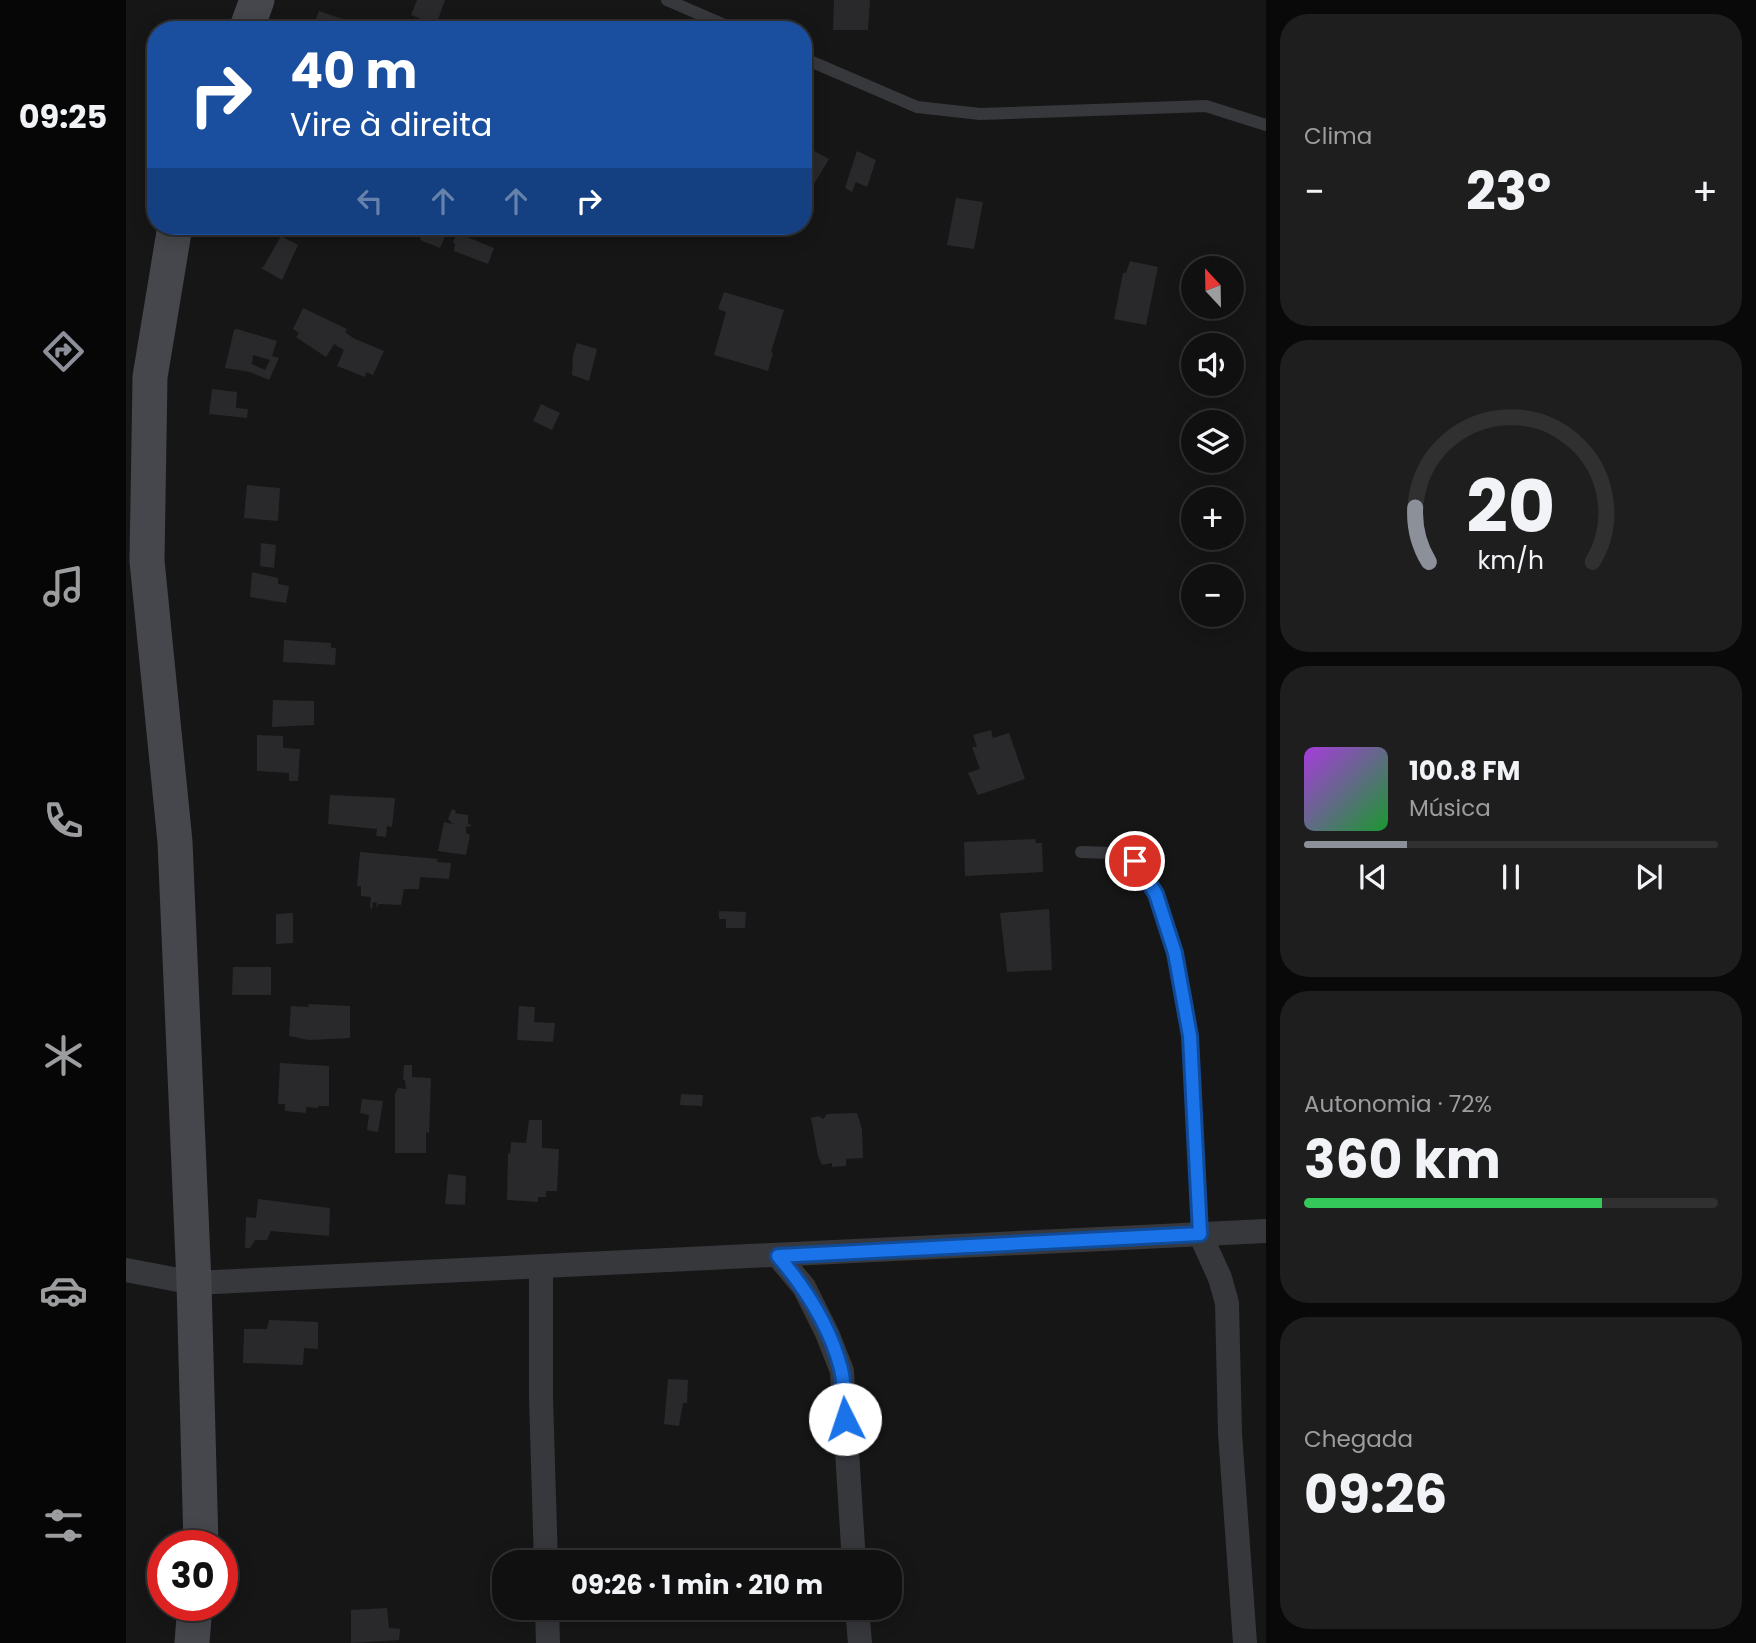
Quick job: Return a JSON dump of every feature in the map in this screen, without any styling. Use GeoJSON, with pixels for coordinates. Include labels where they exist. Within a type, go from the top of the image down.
{"type":"FeatureCollection","features":[{"type":"Feature","properties":{"kind":"street"},"geometry":{"type":"LineString","coordinates":[[249,21],[257,0]]}},
{"type":"Feature","properties":{"kind":"street"},"geometry":{"type":"LineString","coordinates":[[174,235],[150,377],[147,561],[174,842],[194,1283],[201,1530]]}},
{"type":"Feature","properties":{"kind":"street"},"geometry":{"type":"LineString","coordinates":[[126,1270],[194,1283],[1266,1231]]}},
{"type":"Feature","properties":{"kind":"street"},"geometry":{"type":"LineString","coordinates":[[1200,1234],[1220,1278],[1227,1303],[1230,1433],[1245,1643]]}},
{"type":"Feature","properties":{"kind":"street"},"geometry":{"type":"LineString","coordinates":[[778,1256],[804,1287],[842,1371],[853,1550]]}},
{"type":"Feature","properties":{"kind":"street"},"geometry":{"type":"LineString","coordinates":[[541,1268],[541,1398],[546,1550]]}},
{"type":"Feature","properties":{"kind":"street"},"geometry":{"type":"LineString","coordinates":[[547,1620],[548,1643]]}},
{"type":"Feature","properties":{"kind":"street"},"geometry":{"type":"LineString","coordinates":[[858,1620],[860,1643]]}},
{"type":"Feature","properties":{"kind":"street"},"geometry":{"type":"LineString","coordinates":[[192,1643],[194,1621]]}},
{"type":"Feature","properties":{"kind":"lane"},"geometry":{"type":"LineString","coordinates":[[667,0],[715,21]]}},
{"type":"Feature","properties":{"kind":"lane"},"geometry":{"type":"LineString","coordinates":[[812,62],[917,107],[980,114],[1206,106],[1266,125]]}},
{"type":"Feature","properties":{"kind":"lane"},"geometry":{"type":"LineString","coordinates":[[1081,852],[1112,853],[1135,861],[1156,894],[1175,953],[1190,1036],[1200,1234]]}},
{"type":"Feature","properties":{"kind":"building"},"geometry":{"type":"Polygon","coordinates":[[[417,0],[445,0],[437,21],[426,21],[411,15],[417,0]]]}},
{"type":"Feature","properties":{"kind":"building"},"geometry":{"type":"Polygon","coordinates":[[[834,0],[870,0],[868,30],[833,30],[834,0]]]}},
{"type":"Feature","properties":{"kind":"building"},"geometry":{"type":"Polygon","coordinates":[[[319,11],[348,21],[315,21],[319,11]]]}},
{"type":"Feature","properties":{"kind":"building"},"geometry":{"type":"Polygon","coordinates":[[[812,150],[829,159],[814,184],[812,183],[812,150]]]}},
{"type":"Feature","properties":{"kind":"building"},"geometry":{"type":"Polygon","coordinates":[[[857,151],[876,160],[867,187],[856,182],[852,192],[845,188],[857,151]]]}},
{"type":"Feature","properties":{"kind":"building"},"geometry":{"type":"Polygon","coordinates":[[[956,198],[983,202],[974,249],[947,245],[956,198]]]}},
{"type":"Feature","properties":{"kind":"building"},"geometry":{"type":"Polygon","coordinates":[[[421,235],[446,235],[440,248],[420,240],[421,235]]]}},
{"type":"Feature","properties":{"kind":"building"},"geometry":{"type":"Polygon","coordinates":[[[456,235],[462,235],[494,248],[488,264],[454,251],[453,242],[456,235]]]}},
{"type":"Feature","properties":{"kind":"building"},"geometry":{"type":"Polygon","coordinates":[[[281,236],[298,245],[282,280],[261,268],[281,236]]]}},
{"type":"Feature","properties":{"kind":"building"},"geometry":{"type":"Polygon","coordinates":[[[1130,261],[1158,267],[1146,325],[1114,319],[1123,273],[1126,273],[1130,261]]]}},
{"type":"Feature","properties":{"kind":"building"},"geometry":{"type":"Polygon","coordinates":[[[724,292],[784,310],[768,371],[714,355],[726,312],[718,309],[724,292]]]}},
{"type":"Feature","properties":{"kind":"building"},"geometry":{"type":"Polygon","coordinates":[[[303,308],[347,329],[345,332],[353,338],[384,351],[373,375],[366,372],[365,377],[337,366],[344,350],[334,344],[326,357],[296,337],[299,333],[293,329],[303,308]]]}},
{"type":"Feature","properties":{"kind":"building"},"geometry":{"type":"Polygon","coordinates":[[[234,330],[277,341],[272,356],[279,358],[269,380],[250,372],[225,368],[234,330]],[[253,355],[252,364],[265,370],[270,360],[253,355]]]}},
{"type":"Feature","properties":{"kind":"building"},"geometry":{"type":"Polygon","coordinates":[[[577,343],[597,349],[589,381],[572,375],[577,343]]]}},
{"type":"Feature","properties":{"kind":"building"},"geometry":{"type":"Polygon","coordinates":[[[212,389],[237,392],[236,408],[248,409],[247,418],[209,414],[212,389]]]}},
{"type":"Feature","properties":{"kind":"building"},"geometry":{"type":"Polygon","coordinates":[[[541,404],[560,413],[552,430],[533,421],[541,404]]]}},
{"type":"Feature","properties":{"kind":"building"},"geometry":{"type":"Polygon","coordinates":[[[247,485],[280,488],[278,521],[244,518],[247,485]]]}},
{"type":"Feature","properties":{"kind":"building"},"geometry":{"type":"Polygon","coordinates":[[[261,543],[276,545],[274,568],[260,566],[261,543]]]}},
{"type":"Feature","properties":{"kind":"building"},"geometry":{"type":"Polygon","coordinates":[[[252,572],[278,578],[278,584],[289,586],[286,603],[250,597],[252,572]]]}},
{"type":"Feature","properties":{"kind":"building"},"geometry":{"type":"Polygon","coordinates":[[[284,640],[331,643],[331,648],[336,648],[335,665],[283,662],[284,640]]]}},
{"type":"Feature","properties":{"kind":"building"},"geometry":{"type":"Polygon","coordinates":[[[273,700],[314,701],[314,725],[272,727],[273,700]]]}},
{"type":"Feature","properties":{"kind":"building"},"geometry":{"type":"Polygon","coordinates":[[[991,730],[993,738],[1009,733],[1025,779],[978,795],[968,773],[980,769],[972,747],[977,747],[973,735],[991,730]]]}},
{"type":"Feature","properties":{"kind":"building"},"geometry":{"type":"Polygon","coordinates":[[[257,735],[283,736],[283,748],[300,749],[298,781],[289,781],[289,773],[257,771],[257,735]]]}},
{"type":"Feature","properties":{"kind":"building"},"geometry":{"type":"Polygon","coordinates":[[[330,795],[395,798],[392,827],[387,826],[386,837],[376,836],[377,829],[328,824],[330,795]]]}},
{"type":"Feature","properties":{"kind":"building"},"geometry":{"type":"Polygon","coordinates":[[[452,809],[455,813],[468,815],[468,823],[472,826],[466,827],[466,833],[470,835],[466,855],[438,851],[444,822],[453,824],[448,819],[452,809]]]}},
{"type":"Feature","properties":{"kind":"building"},"geometry":{"type":"Polygon","coordinates":[[[1035,839],[1036,843],[1042,843],[1043,872],[965,876],[964,842],[1035,839]]]}},
{"type":"Feature","properties":{"kind":"building"},"geometry":{"type":"Polygon","coordinates":[[[360,852],[438,859],[437,862],[451,863],[449,879],[420,877],[419,889],[404,889],[401,905],[379,904],[376,908],[377,903],[373,902],[372,909],[371,897],[361,896],[361,886],[357,886],[360,852]]]}},
{"type":"Feature","properties":{"kind":"building"},"geometry":{"type":"Polygon","coordinates":[[[1049,909],[1052,970],[1007,972],[1000,913],[1049,909]]]}},
{"type":"Feature","properties":{"kind":"building"},"geometry":{"type":"Polygon","coordinates":[[[719,911],[746,912],[745,928],[726,928],[726,919],[719,919],[719,911]]]}},
{"type":"Feature","properties":{"kind":"building"},"geometry":{"type":"Polygon","coordinates":[[[293,913],[293,943],[276,944],[276,914],[293,913]]]}},
{"type":"Feature","properties":{"kind":"building"},"geometry":{"type":"Polygon","coordinates":[[[233,967],[271,967],[271,995],[232,995],[233,967]]]}},
{"type":"Feature","properties":{"kind":"building"},"geometry":{"type":"Polygon","coordinates":[[[308,1004],[350,1006],[350,1038],[309,1040],[289,1036],[291,1006],[309,1007],[308,1004]]]}},
{"type":"Feature","properties":{"kind":"building"},"geometry":{"type":"Polygon","coordinates":[[[519,1006],[535,1007],[534,1022],[555,1023],[553,1042],[517,1040],[519,1006]]]}},
{"type":"Feature","properties":{"kind":"building"},"geometry":{"type":"Polygon","coordinates":[[[280,1063],[329,1066],[329,1106],[306,1107],[306,1113],[285,1111],[285,1104],[278,1104],[280,1063]]]}},
{"type":"Feature","properties":{"kind":"building"},"geometry":{"type":"Polygon","coordinates":[[[404,1065],[412,1065],[412,1077],[431,1078],[426,1153],[395,1153],[395,1094],[398,1088],[406,1089],[403,1080],[404,1065]]]}},
{"type":"Feature","properties":{"kind":"building"},"geometry":{"type":"Polygon","coordinates":[[[681,1094],[703,1095],[702,1106],[680,1105],[681,1094]]]}},
{"type":"Feature","properties":{"kind":"building"},"geometry":{"type":"Polygon","coordinates":[[[362,1099],[383,1101],[378,1132],[367,1130],[369,1115],[360,1113],[362,1099]]]}},
{"type":"Feature","properties":{"kind":"building"},"geometry":{"type":"Polygon","coordinates":[[[857,1113],[862,1129],[863,1158],[846,1159],[846,1166],[832,1167],[832,1163],[822,1165],[811,1118],[819,1116],[823,1119],[827,1114],[857,1113]]]}},
{"type":"Feature","properties":{"kind":"building"},"geometry":{"type":"Polygon","coordinates":[[[529,1120],[542,1120],[542,1148],[559,1149],[557,1191],[546,1191],[546,1197],[538,1197],[538,1202],[507,1200],[508,1153],[510,1154],[511,1142],[526,1143],[529,1120]]]}},
{"type":"Feature","properties":{"kind":"building"},"geometry":{"type":"Polygon","coordinates":[[[448,1174],[466,1176],[465,1205],[445,1204],[448,1174]]]}},
{"type":"Feature","properties":{"kind":"building"},"geometry":{"type":"Polygon","coordinates":[[[258,1199],[330,1208],[329,1236],[271,1231],[267,1240],[255,1240],[250,1248],[245,1248],[246,1217],[256,1218],[258,1199]]]}},
{"type":"Feature","properties":{"kind":"building"},"geometry":{"type":"Polygon","coordinates":[[[269,1320],[318,1322],[318,1349],[304,1348],[303,1365],[243,1363],[244,1329],[267,1329],[269,1320]]]}},
{"type":"Feature","properties":{"kind":"building"},"geometry":{"type":"Polygon","coordinates":[[[668,1379],[688,1380],[687,1403],[683,1403],[679,1426],[664,1424],[668,1379]]]}},
{"type":"Feature","properties":{"kind":"building"},"geometry":{"type":"Polygon","coordinates":[[[387,1608],[389,1628],[400,1629],[399,1640],[351,1643],[351,1610],[387,1608]]]}},
{"type":"Feature","properties":{"kind":"route"},"geometry":{"type":"LineString","coordinates":[[845,1419],[842,1371],[827,1333],[804,1287],[778,1256],[1200,1234],[1190,1036],[1175,953],[1156,894],[1135,861]]}}]}
